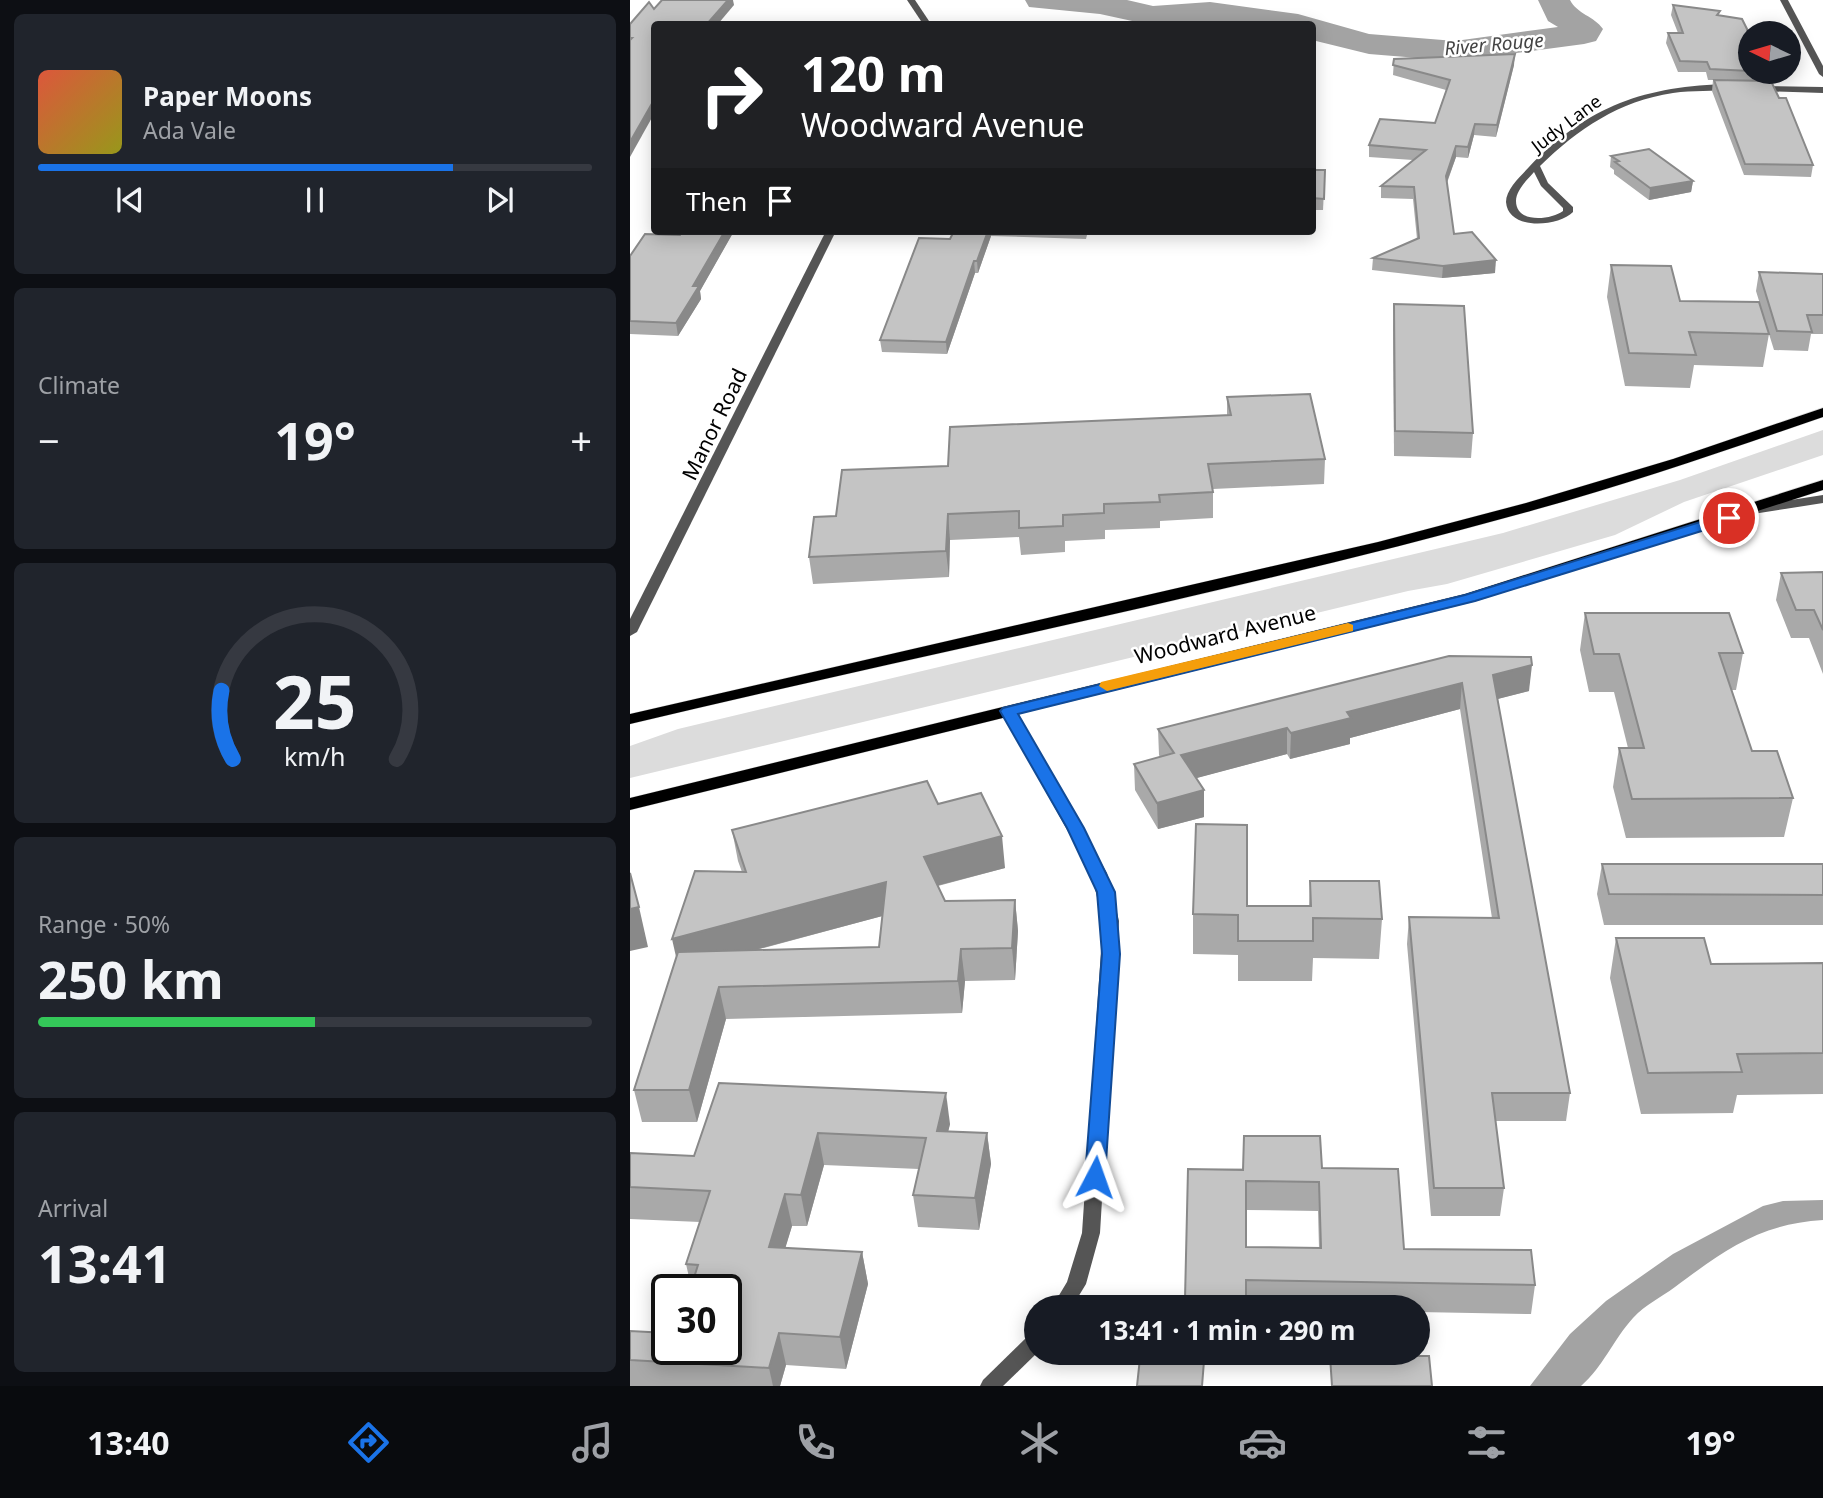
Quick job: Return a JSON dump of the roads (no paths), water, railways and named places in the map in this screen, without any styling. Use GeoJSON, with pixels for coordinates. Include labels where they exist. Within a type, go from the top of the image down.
{"type":"FeatureCollection","features":[{"type":"Feature","properties":{"kind":"main road"},"geometry":{"type":"LineString","coordinates":[[630,719],[1391,542],[1602,485],[1823,412]]}},
{"type":"Feature","properties":{"kind":"main road","name":"Woodward Avenue"},"geometry":{"type":"LineString","coordinates":[[630,804],[1470,598],[1753,510],[1823,485]]}},
{"type":"Feature","properties":{"kind":"street"},"geometry":{"type":"LineString","coordinates":[[911,0],[925,21]]}},
{"type":"Feature","properties":{"kind":"street"},"geometry":{"type":"LineString","coordinates":[[1784,0],[1823,75]]}},
{"type":"Feature","properties":{"kind":"street","name":"Judy Lane"},"geometry":{"type":"LineString","coordinates":[[1536,166],[1544,184],[1568,207],[1568,212],[1560,219],[1532,220],[1513,208],[1511,202],[1516,188],[1536,166],[1552,149],[1578,129],[1629,99],[1683,88],[1823,90]]}},
{"type":"Feature","properties":{"kind":"street","name":"Manor Road"},"geometry":{"type":"LineString","coordinates":[[630,632],[829,235]]}},
{"type":"Feature","properties":{"kind":"street"},"geometry":{"type":"LineString","coordinates":[[1753,510],[1823,499]]}},
{"type":"Feature","properties":{"kind":"street"},"geometry":{"type":"LineString","coordinates":[[1008,711],[1099,873],[1106,892],[1111,921],[1091,1233],[1076,1284],[1069,1295]]}},
{"type":"Feature","properties":{"kind":"street"},"geometry":{"type":"LineString","coordinates":[[990,1386],[1024,1353]]}},
{"type":"Feature","properties":{"kind":"waterway","name":"River Rouge"},"geometry":{"type":"LineString","coordinates":[[1041,0],[1100,4],[1153,16],[1210,12],[1276,21]]}},
{"type":"Feature","properties":{"kind":"waterway","name":"River Rouge"},"geometry":{"type":"LineString","coordinates":[[1316,31],[1369,44],[1455,51],[1584,34],[1586,29],[1560,14],[1554,0]]}}]}
